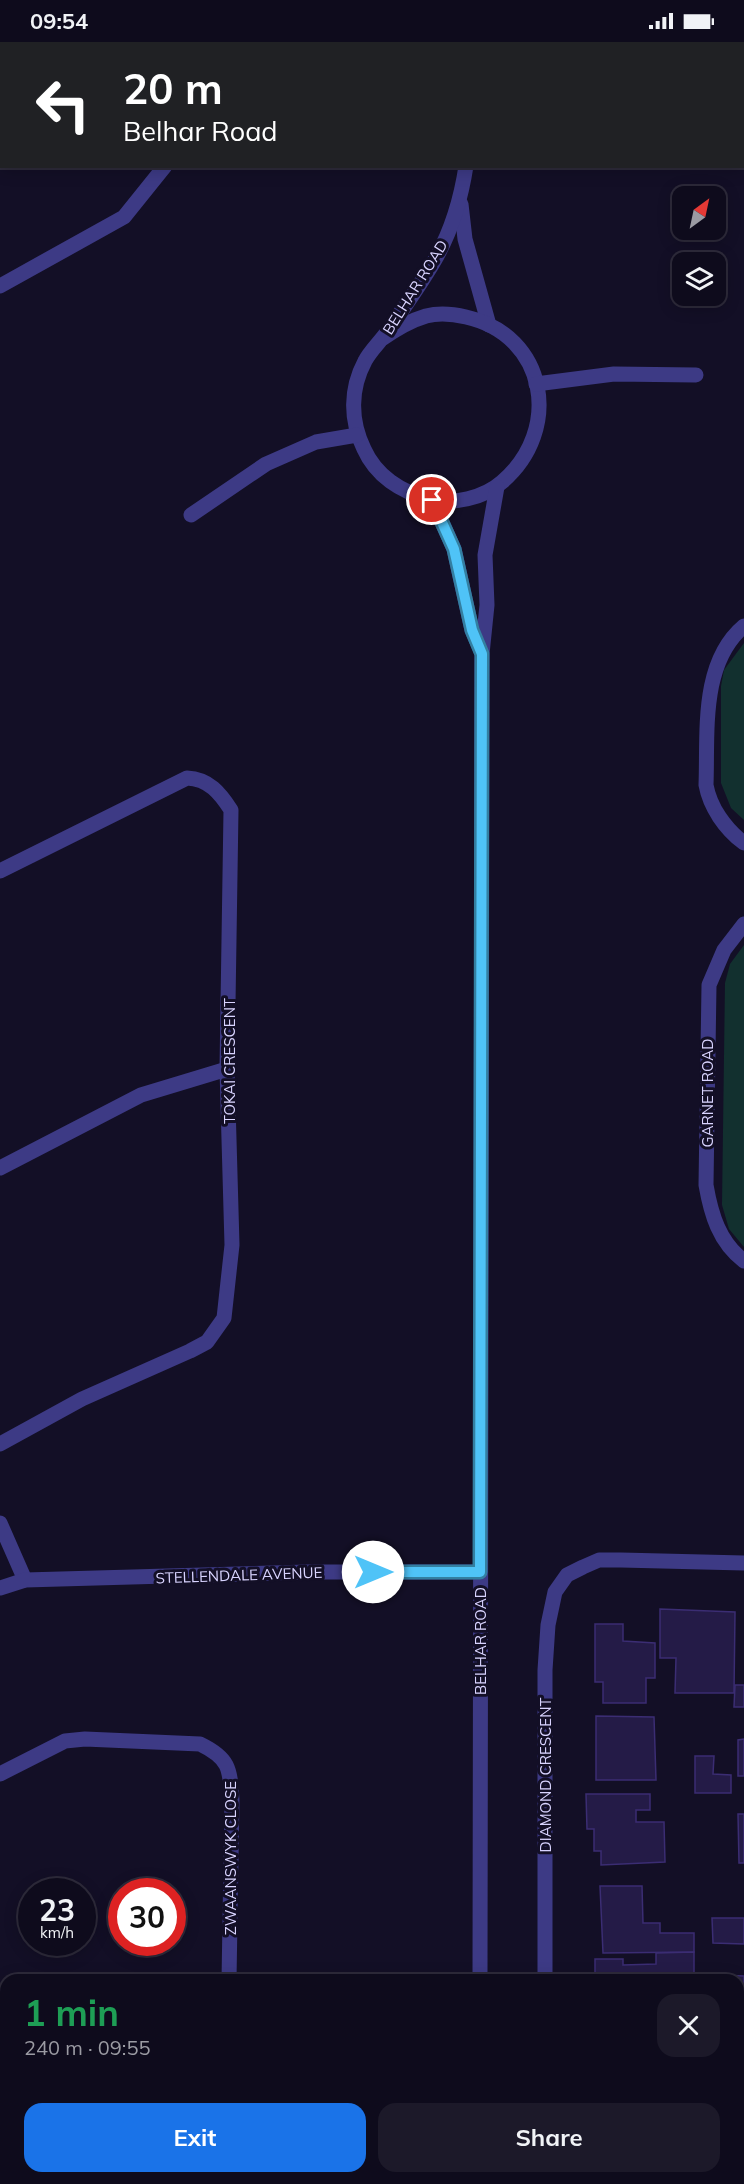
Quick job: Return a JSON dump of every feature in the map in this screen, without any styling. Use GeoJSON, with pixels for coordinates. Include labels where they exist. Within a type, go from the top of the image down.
{"type":"FeatureCollection","features":[{"type":"Feature","properties":{"kind":"street"},"geometry":{"type":"LineString","coordinates":[[0,286],[124,217],[163,168]]}},
{"type":"Feature","properties":{"kind":"street","name":"BELHAR ROAD"},"geometry":{"type":"LineString","coordinates":[[466,168],[461,201],[465,239],[489,325]]}},
{"type":"Feature","properties":{"kind":"street","name":"BELHAR ROAD"},"geometry":{"type":"LineString","coordinates":[[382,339],[436,257],[461,201]]}},
{"type":"Feature","properties":{"kind":"street"},"geometry":{"type":"LineString","coordinates":[[453,314],[489,325],[502,332],[520,350],[534,373],[540,398],[539,424],[531,448],[517,470],[497,487],[477,496],[455,501],[432,500],[407,493],[385,478],[368,459],[357,435],[353,410],[356,384],[365,360],[382,339],[403,324],[427,315],[453,314]]}},
{"type":"Feature","properties":{"kind":"street"},"geometry":{"type":"LineString","coordinates":[[536,384],[614,374],[696,375]]}},
{"type":"Feature","properties":{"kind":"street"},"geometry":{"type":"LineString","coordinates":[[191,515],[266,464],[316,442],[357,435]]}},
{"type":"Feature","properties":{"kind":"street","name":"BELHAR ROAD"},"geometry":{"type":"LineString","coordinates":[[480,1974],[482,654],[487,605],[485,555],[497,487]]}},
{"type":"Feature","properties":{"kind":"street","name":"BELHAR ROAD"},"geometry":{"type":"LineString","coordinates":[[432,500],[454,549],[472,630],[482,654]]}},
{"type":"Feature","properties":{"kind":"street"},"geometry":{"type":"LineString","coordinates":[[744,626],[722,654],[710,692],[706,785],[708,796],[726,827],[744,843]]}},
{"type":"Feature","properties":{"kind":"street","name":"TOKAI CRESCENT"},"geometry":{"type":"LineString","coordinates":[[0,872],[187,778],[199,779],[218,791],[231,810],[227,1069],[232,1245],[224,1318],[207,1342],[82,1399],[0,1444]]}},
{"type":"Feature","properties":{"kind":"street","name":"GARNET ROAD"},"geometry":{"type":"LineString","coordinates":[[744,924],[724,950],[710,985],[706,1173],[710,1211],[721,1237],[744,1261]]}},
{"type":"Feature","properties":{"kind":"street"},"geometry":{"type":"LineString","coordinates":[[0,1168],[141,1095],[227,1069]]}},
{"type":"Feature","properties":{"kind":"street"},"geometry":{"type":"LineString","coordinates":[[0,1523],[25,1580]]}},
{"type":"Feature","properties":{"kind":"street","name":"DIAMOND CRESCENT"},"geometry":{"type":"LineString","coordinates":[[545,1974],[545,1670],[548,1625],[555,1592],[567,1575],[599,1560],[744,1563]]}},
{"type":"Feature","properties":{"kind":"street","name":"STELLENDALE AVENUE"},"geometry":{"type":"LineString","coordinates":[[0,1588],[25,1580],[308,1572],[480,1572]]}},
{"type":"Feature","properties":{"kind":"street","name":"ZWAANSWYK CLOSE"},"geometry":{"type":"LineString","coordinates":[[0,1774],[65,1741],[85,1739],[200,1744],[217,1752],[230,1768],[232,1798],[229,1974]]}},
{"type":"Feature","properties":{"kind":"green space"},"geometry":{"type":"Polygon","coordinates":[[[744,643],[744,820],[731,808],[721,783],[721,686],[724,670],[744,643]]]}},
{"type":"Feature","properties":{"kind":"green space"},"geometry":{"type":"Polygon","coordinates":[[[744,945],[744,1247],[729,1229],[722,1205],[725,983],[730,964],[744,945]]]}},
{"type":"Feature","properties":{"kind":"building"},"geometry":{"type":"Polygon","coordinates":[[[660,1609],[735,1612],[734,1693],[675,1693],[676,1658],[660,1658],[660,1609]]]}},
{"type":"Feature","properties":{"kind":"building"},"geometry":{"type":"Polygon","coordinates":[[[595,1624],[623,1624],[623,1641],[655,1643],[655,1678],[646,1678],[646,1703],[603,1703],[603,1682],[595,1682],[595,1624]]]}},
{"type":"Feature","properties":{"kind":"building"},"geometry":{"type":"Polygon","coordinates":[[[735,1685],[744,1685],[744,1707],[734,1707],[735,1685]]]}},
{"type":"Feature","properties":{"kind":"building"},"geometry":{"type":"Polygon","coordinates":[[[596,1716],[654,1717],[656,1780],[596,1780],[596,1716]]]}},
{"type":"Feature","properties":{"kind":"building"},"geometry":{"type":"Polygon","coordinates":[[[744,1739],[744,1776],[738,1776],[738,1740],[744,1739]]]}},
{"type":"Feature","properties":{"kind":"building"},"geometry":{"type":"Polygon","coordinates":[[[695,1756],[714,1756],[713,1774],[731,1775],[731,1793],[695,1793],[695,1756]]]}},
{"type":"Feature","properties":{"kind":"building"},"geometry":{"type":"Polygon","coordinates":[[[586,1794],[650,1794],[650,1810],[636,1810],[636,1822],[664,1822],[665,1862],[601,1865],[601,1851],[594,1851],[594,1829],[587,1829],[586,1794]]]}},
{"type":"Feature","properties":{"kind":"building"},"geometry":{"type":"Polygon","coordinates":[[[738,1814],[744,1814],[744,1863],[739,1863],[738,1814]]]}},
{"type":"Feature","properties":{"kind":"building"},"geometry":{"type":"Polygon","coordinates":[[[600,1886],[642,1886],[643,1923],[660,1923],[660,1933],[694,1933],[694,1952],[603,1953],[600,1886]]]}},
{"type":"Feature","properties":{"kind":"building"},"geometry":{"type":"Polygon","coordinates":[[[712,1918],[744,1918],[744,1944],[713,1943],[712,1918]]]}},
{"type":"Feature","properties":{"kind":"building"},"geometry":{"type":"Polygon","coordinates":[[[694,1952],[694,1974],[595,1974],[595,1959],[623,1959],[623,1965],[656,1964],[656,1953],[694,1952]]]}},
{"type":"Feature","properties":{"kind":"route"},"geometry":{"type":"LineString","coordinates":[[373,1572],[480,1572],[482,654],[472,630],[454,549],[432,500]]}}]}
